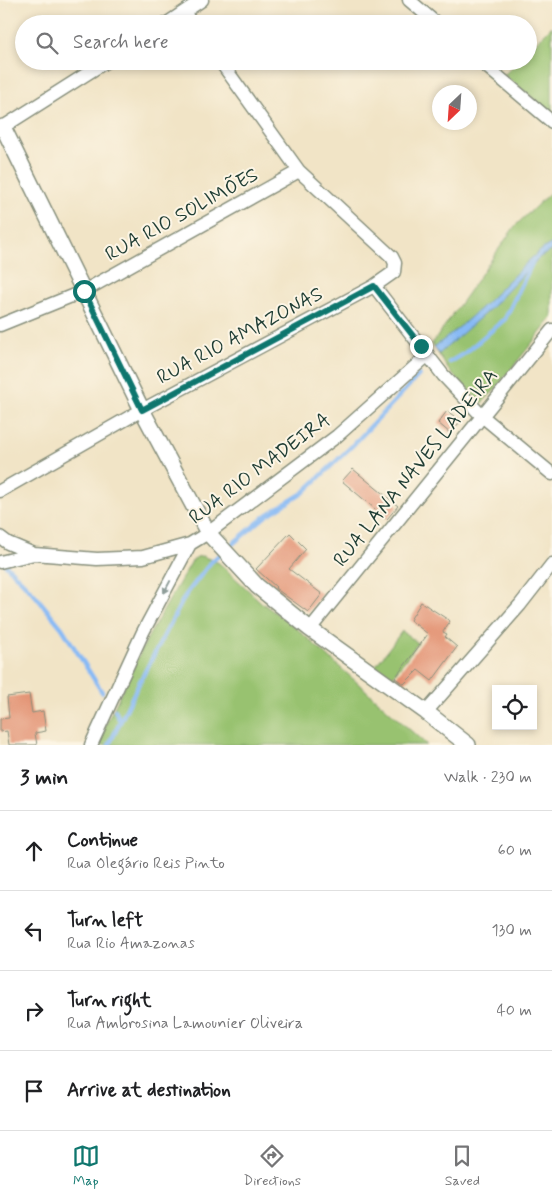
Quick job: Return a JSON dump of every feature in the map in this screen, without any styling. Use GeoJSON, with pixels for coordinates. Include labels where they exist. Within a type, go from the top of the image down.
{"type":"FeatureCollection","features":[{"type":"Feature","properties":{"kind":"street"},"geometry":{"type":"LineString","coordinates":[[180,15],[202,0]]}},
{"type":"Feature","properties":{"kind":"street"},"geometry":{"type":"LineString","coordinates":[[409,0],[426,15]]}},
{"type":"Feature","properties":{"kind":"street"},"geometry":{"type":"LineString","coordinates":[[93,70],[2,128],[142,410],[218,544],[257,586],[310,629],[426,712],[468,745]]}},
{"type":"Feature","properties":{"kind":"street"},"geometry":{"type":"LineString","coordinates":[[226,70],[299,171]]}},
{"type":"Feature","properties":{"kind":"street"},"geometry":{"type":"LineString","coordinates":[[491,70],[552,122]]}},
{"type":"Feature","properties":{"kind":"street","name":"RUA RIO AMAZONAS"},"geometry":{"type":"LineString","coordinates":[[0,492],[142,410],[374,286],[394,272],[395,263],[392,257],[299,171]]}},
{"type":"Feature","properties":{"kind":"street","name":"RUA RIO SOLIMÕES"},"geometry":{"type":"LineString","coordinates":[[0,325],[84,291],[299,171]]}},
{"type":"Feature","properties":{"kind":"street"},"geometry":{"type":"LineString","coordinates":[[374,286],[442,375],[482,416],[552,474]]}},
{"type":"Feature","properties":{"kind":"street","name":"RUA LANA NAVES LADEIRA"},"geometry":{"type":"LineString","coordinates":[[310,629],[552,330]]}},
{"type":"Feature","properties":{"kind":"street","name":"RUA RIO MADEIRA"},"geometry":{"type":"LineString","coordinates":[[5,561],[34,554],[97,559],[144,557],[190,544],[218,544],[428,355]]}},
{"type":"Feature","properties":{"kind":"street"},"geometry":{"type":"LineString","coordinates":[[0,537],[8,543],[34,554]]}},
{"type":"Feature","properties":{"kind":"street"},"geometry":{"type":"LineString","coordinates":[[91,745],[143,632],[190,544]]}},
{"type":"Feature","properties":{"kind":"street"},"geometry":{"type":"LineString","coordinates":[[426,712],[520,605],[552,564]]}},
{"type":"Feature","properties":{"kind":"green space"},"geometry":{"type":"Polygon","coordinates":[[[552,26],[552,113],[504,75],[509,70],[537,70],[537,42],[552,26]]]}},
{"type":"Feature","properties":{"kind":"green space"},"geometry":{"type":"Polygon","coordinates":[[[552,191],[552,318],[482,403],[450,372],[432,344],[515,226],[552,191]]]}},
{"type":"Feature","properties":{"kind":"green space"},"geometry":{"type":"Polygon","coordinates":[[[202,556],[219,563],[262,603],[295,627],[427,745],[96,745],[148,637],[192,561],[202,556]]]}},
{"type":"Feature","properties":{"kind":"green space"},"geometry":{"type":"Polygon","coordinates":[[[402,631],[418,643],[390,680],[374,668],[402,631]]]}},
{"type":"Feature","properties":{"kind":"water"},"geometry":{"type":"Polygon","coordinates":[[[552,243],[552,250],[540,257],[491,308],[439,354],[434,347],[472,316],[533,257],[552,243]]]}},
{"type":"Feature","properties":{"kind":"building"},"geometry":{"type":"Polygon","coordinates":[[[447,411],[461,421],[450,433],[438,423],[447,411]]]}},
{"type":"Feature","properties":{"kind":"building"},"geometry":{"type":"Polygon","coordinates":[[[353,469],[398,506],[387,519],[342,481],[353,469]]]}},
{"type":"Feature","properties":{"kind":"building"},"geometry":{"type":"Polygon","coordinates":[[[290,533],[306,549],[289,569],[322,594],[308,612],[275,588],[256,569],[290,533]]]}},
{"type":"Feature","properties":{"kind":"building"},"geometry":{"type":"Polygon","coordinates":[[[421,602],[450,621],[443,632],[447,634],[445,637],[457,647],[432,681],[418,670],[404,684],[395,678],[428,634],[410,620],[421,602]]]}},
{"type":"Feature","properties":{"kind":"building"},"geometry":{"type":"Polygon","coordinates":[[[29,694],[32,713],[43,711],[46,731],[35,733],[37,745],[9,745],[7,731],[0,732],[0,719],[9,718],[7,697],[29,694]]]}},
{"type":"Feature","properties":{"kind":"waterway"},"geometry":{"type":"LineString","coordinates":[[450,362],[465,353],[505,319],[532,263]]}},
{"type":"Feature","properties":{"kind":"waterway"},"geometry":{"type":"LineString","coordinates":[[109,745],[185,596],[211,562],[267,515],[303,493],[353,445],[419,375]]}},
{"type":"Feature","properties":{"kind":"waterway"},"geometry":{"type":"LineString","coordinates":[[4,563],[34,594],[62,628],[102,692]]}},
{"type":"Feature","properties":{"kind":"waterway"},"geometry":{"type":"LineString","coordinates":[[115,710],[120,721]]}},
{"type":"Feature","properties":{"kind":"route"},"geometry":{"type":"LineString","coordinates":[[84,291],[142,410],[374,286],[421,346]]}}]}
